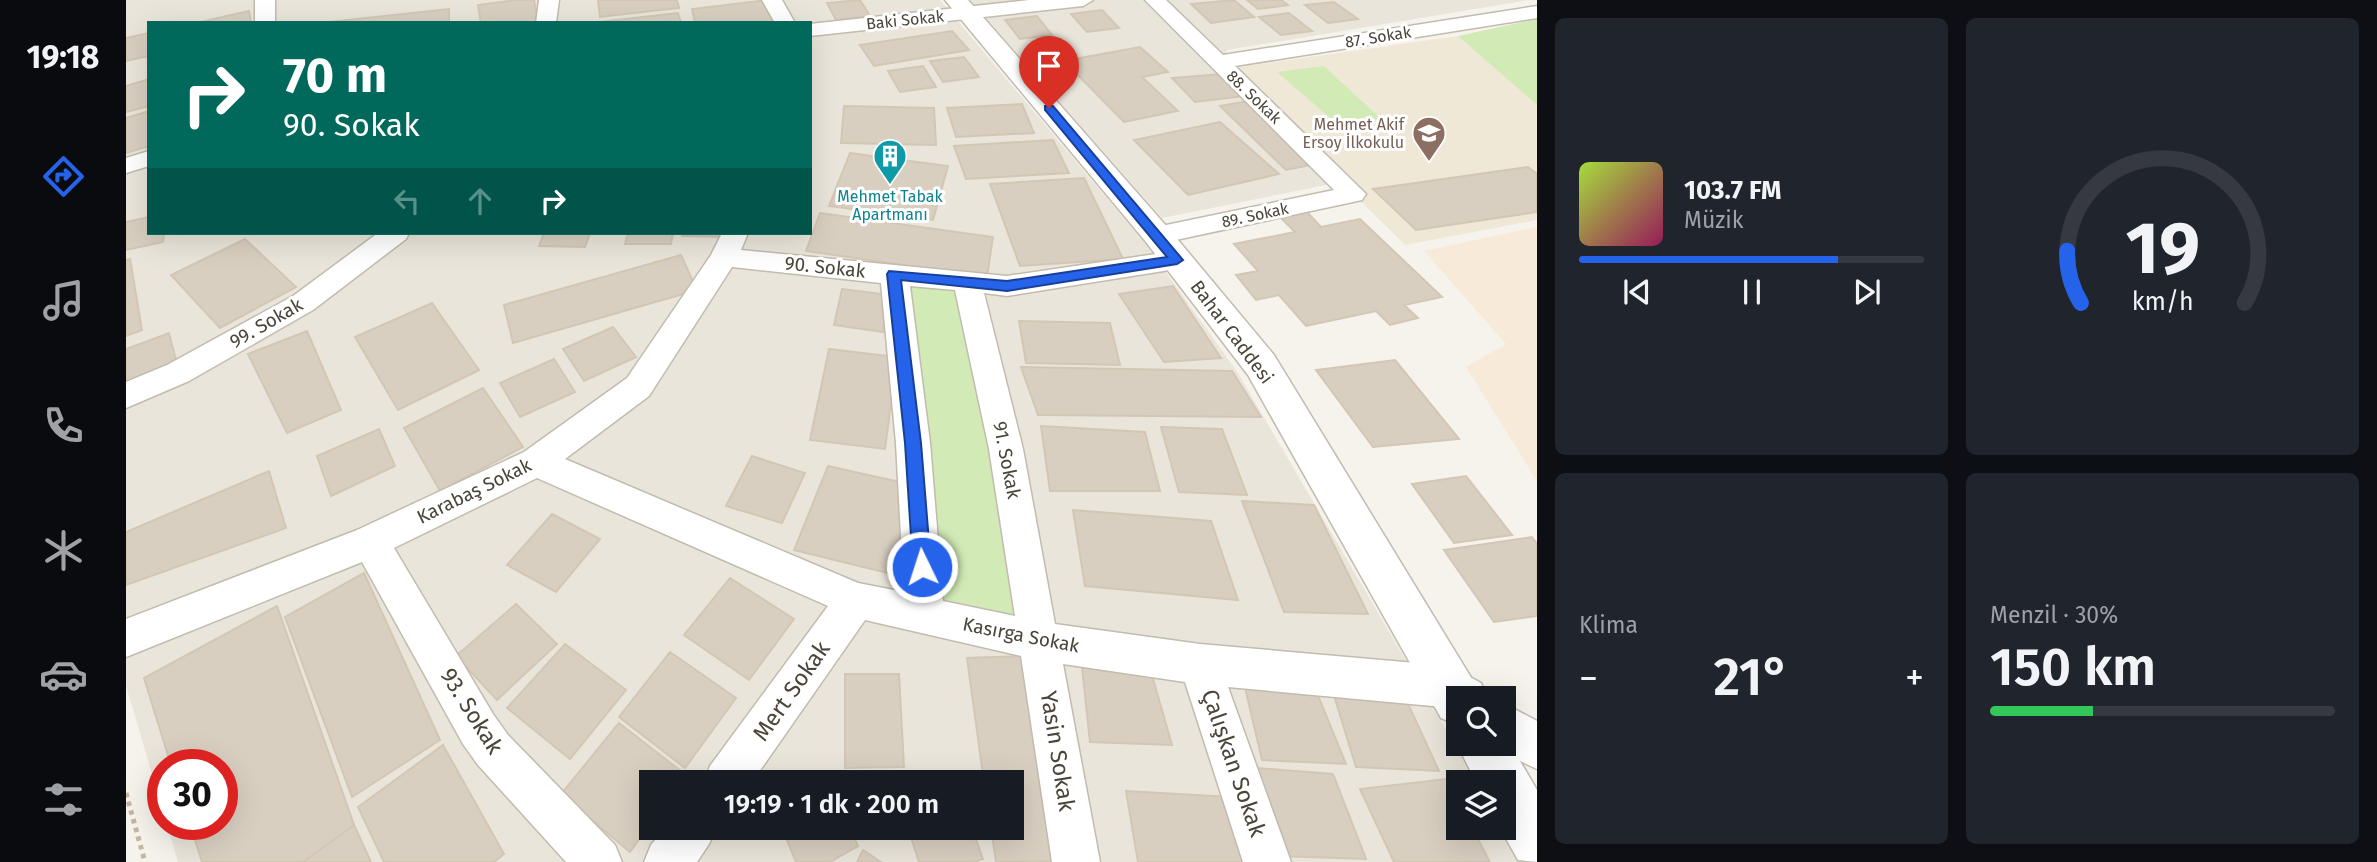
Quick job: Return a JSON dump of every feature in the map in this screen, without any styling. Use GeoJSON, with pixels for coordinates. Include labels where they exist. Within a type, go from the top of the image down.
{"type":"FeatureCollection","features":[{"type":"Feature","properties":{"kind":"street"},"geometry":{"type":"LineString","coordinates":[[265,0],[265,21]]}},
{"type":"Feature","properties":{"kind":"street"},"geometry":{"type":"LineString","coordinates":[[545,21],[549,0]]}},
{"type":"Feature","properties":{"kind":"street"},"geometry":{"type":"LineString","coordinates":[[772,0],[784,21]]}},
{"type":"Feature","properties":{"kind":"street","name":"Baki Sokak"},"geometry":{"type":"LineString","coordinates":[[812,30],[962,7],[1083,0]]}},
{"type":"Feature","properties":{"kind":"street","name":"88. Sokak"},"geometry":{"type":"LineString","coordinates":[[1155,0],[1353,194]]}},
{"type":"Feature","properties":{"kind":"street","name":"Bahar Caddesi"},"geometry":{"type":"LineString","coordinates":[[962,7],[1167,247],[1261,365],[1453,686]]}},
{"type":"Feature","properties":{"kind":"street","name":"87. Sokak"},"geometry":{"type":"LineString","coordinates":[[1218,62],[1537,12]]}},
{"type":"Feature","properties":{"kind":"street"},"geometry":{"type":"LineString","coordinates":[[126,166],[147,159]]}},
{"type":"Feature","properties":{"kind":"street","name":"89. Sokak"},"geometry":{"type":"LineString","coordinates":[[1167,247],[1353,194]]}},
{"type":"Feature","properties":{"kind":"street","name":"99. Sokak"},"geometry":{"type":"LineString","coordinates":[[126,396],[178,373],[303,303],[393,235]]}},
{"type":"Feature","properties":{"kind":"street","name":"90. Sokak"},"geometry":{"type":"LineString","coordinates":[[729,245],[894,274],[1007,286],[1167,247]]}},
{"type":"Feature","properties":{"kind":"street","name":"Karabaş Sokak"},"geometry":{"type":"LineString","coordinates":[[126,639],[370,542],[536,461],[638,387],[729,245]]}},
{"type":"Feature","properties":{"kind":"street"},"geometry":{"type":"LineString","coordinates":[[894,274],[913,443],[925,616]]}},
{"type":"Feature","properties":{"kind":"street","name":"91. Sokak"},"geometry":{"type":"LineString","coordinates":[[967,282],[1006,449],[1041,641]]}},
{"type":"Feature","properties":{"kind":"street","name":"Kasırga Sokak"},"geometry":{"type":"LineString","coordinates":[[536,461],[856,600],[1041,641],[1200,664],[1446,694]]}},
{"type":"Feature","properties":{"kind":"street","name":"93. Sokak"},"geometry":{"type":"LineString","coordinates":[[370,542],[485,739],[598,862]]}},
{"type":"Feature","properties":{"kind":"street","name":"Mert Sokak"},"geometry":{"type":"LineString","coordinates":[[735,770],[856,600]]}},
{"type":"Feature","properties":{"kind":"street","name":"Yasin Sokak"},"geometry":{"type":"LineString","coordinates":[[1041,641],[1076,862]]}},
{"type":"Feature","properties":{"kind":"street","name":"Çalışkan Sokak"},"geometry":{"type":"LineString","coordinates":[[1200,664],[1267,862]]}},
{"type":"Feature","properties":{"kind":"street"},"geometry":{"type":"LineString","coordinates":[[1516,733],[1537,747]]}},
{"type":"Feature","properties":{"kind":"street"},"geometry":{"type":"LineString","coordinates":[[1489,756],[1537,841]]}},
{"type":"Feature","properties":{"kind":"street"},"geometry":{"type":"LineString","coordinates":[[668,862],[684,840]]}},
{"type":"Feature","properties":{"kind":"path"},"geometry":{"type":"LineString","coordinates":[[126,793],[145,862]]}},
{"type":"Feature","properties":{"kind":"shaded area"},"geometry":{"type":"Polygon","coordinates":[[[126,0],[940,0],[1148,247],[1238,373],[1446,729],[1446,756],[1462,756],[1470,770],[1446,770],[1446,840],[1510,840],[1523,862],[178,862],[172,840],[238,840],[238,749],[147,749],[147,757],[126,686],[126,0]]]}},
{"type":"Feature","properties":{"kind":"shaded area"},"geometry":{"type":"Polygon","coordinates":[[[970,0],[1529,0],[1227,50],[1222,68],[1341,182],[1162,218],[970,0]]]}},
{"type":"Feature","properties":{"kind":"shaded area","name":"Mehmet Akif Ersoy İlkokulu"},"geometry":{"type":"Polygon","coordinates":[[[1458,36],[1537,105],[1537,220],[1405,245],[1226,69],[1458,36]]]}},
{"type":"Feature","properties":{"kind":"shaded area"},"geometry":{"type":"Polygon","coordinates":[[[1537,227],[1537,481],[1466,367],[1506,344],[1424,251],[1537,227]]]}},
{"type":"Feature","properties":{"kind":"green space"},"geometry":{"type":"Polygon","coordinates":[[[1537,19],[1537,105],[1458,36],[1537,19]]]}},
{"type":"Feature","properties":{"kind":"green space"},"geometry":{"type":"Polygon","coordinates":[[[1324,66],[1381,119],[1342,128],[1277,72],[1324,66]]]}},
{"type":"Feature","properties":{"kind":"green space"},"geometry":{"type":"Polygon","coordinates":[[[898,276],[965,283],[1035,635],[928,614],[898,276]]]}},
{"type":"Feature","properties":{"kind":"building"},"geometry":{"type":"Polygon","coordinates":[[[534,0],[538,21],[481,21],[478,5],[534,0]]]}},
{"type":"Feature","properties":{"kind":"building"},"geometry":{"type":"Polygon","coordinates":[[[598,0],[677,0],[679,8],[600,17],[598,0]]]}},
{"type":"Feature","properties":{"kind":"building"},"geometry":{"type":"Polygon","coordinates":[[[768,0],[776,21],[695,21],[692,9],[768,0]]]}},
{"type":"Feature","properties":{"kind":"building"},"geometry":{"type":"Polygon","coordinates":[[[860,0],[870,16],[836,20],[827,3],[860,0]]]}},
{"type":"Feature","properties":{"kind":"building"},"geometry":{"type":"Polygon","coordinates":[[[1234,0],[1254,17],[1211,23],[1191,4],[1234,0]]]}},
{"type":"Feature","properties":{"kind":"building"},"geometry":{"type":"Polygon","coordinates":[[[1247,0],[1281,0],[1288,5],[1258,9],[1247,0]]]}},
{"type":"Feature","properties":{"kind":"building"},"geometry":{"type":"Polygon","coordinates":[[[1334,2],[1358,19],[1328,23],[1305,5],[1334,2]]]}},
{"type":"Feature","properties":{"kind":"building"},"geometry":{"type":"Polygon","coordinates":[[[449,9],[449,21],[338,21],[449,9]]]}},
{"type":"Feature","properties":{"kind":"building"},"geometry":{"type":"Polygon","coordinates":[[[1102,10],[1119,28],[1087,32],[1071,14],[1102,10]]]}},
{"type":"Feature","properties":{"kind":"building"},"geometry":{"type":"Polygon","coordinates":[[[249,11],[251,21],[205,21],[249,11]]]}},
{"type":"Feature","properties":{"kind":"building"},"geometry":{"type":"Polygon","coordinates":[[[678,13],[680,21],[608,21],[678,13]]]}},
{"type":"Feature","properties":{"kind":"building"},"geometry":{"type":"Polygon","coordinates":[[[1289,13],[1312,31],[1281,35],[1259,17],[1289,13]]]}},
{"type":"Feature","properties":{"kind":"building"},"geometry":{"type":"Polygon","coordinates":[[[1037,16],[1052,35],[1020,39],[1005,20],[1037,16]]]}},
{"type":"Feature","properties":{"kind":"building"},"geometry":{"type":"Polygon","coordinates":[[[952,31],[969,50],[874,66],[860,45],[952,31]]]}},
{"type":"Feature","properties":{"kind":"building"},"geometry":{"type":"Polygon","coordinates":[[[147,33],[147,56],[126,61],[126,38],[147,33]]]}},
{"type":"Feature","properties":{"kind":"building"},"geometry":{"type":"Polygon","coordinates":[[[1140,47],[1168,72],[1142,77],[1178,111],[1124,122],[1064,61],[1140,47]]]}},
{"type":"Feature","properties":{"kind":"building"},"geometry":{"type":"Polygon","coordinates":[[[964,57],[979,77],[943,82],[930,61],[964,57]]]}},
{"type":"Feature","properties":{"kind":"building"},"geometry":{"type":"Polygon","coordinates":[[[923,66],[936,87],[900,92],[888,71],[923,66]]]}},
{"type":"Feature","properties":{"kind":"building"},"geometry":{"type":"Polygon","coordinates":[[[1221,74],[1244,96],[1195,102],[1172,78],[1221,74]]]}},
{"type":"Feature","properties":{"kind":"building"},"geometry":{"type":"Polygon","coordinates":[[[147,80],[147,107],[126,112],[126,86],[147,80]]]}},
{"type":"Feature","properties":{"kind":"building"},"geometry":{"type":"Polygon","coordinates":[[[1249,101],[1316,164],[1286,170],[1220,106],[1249,101]]]}},
{"type":"Feature","properties":{"kind":"building"},"geometry":{"type":"Polygon","coordinates":[[[1022,104],[1034,133],[956,137],[947,108],[1022,104]]]}},
{"type":"Feature","properties":{"kind":"building"},"geometry":{"type":"Polygon","coordinates":[[[844,106],[934,108],[936,145],[841,143],[844,106]]]}},
{"type":"Feature","properties":{"kind":"building"},"geometry":{"type":"Polygon","coordinates":[[[147,112],[147,147],[126,153],[126,118],[147,112]]]}},
{"type":"Feature","properties":{"kind":"building"},"geometry":{"type":"Polygon","coordinates":[[[1220,122],[1279,174],[1188,195],[1134,140],[1220,122]]]}},
{"type":"Feature","properties":{"kind":"building"},"geometry":{"type":"Polygon","coordinates":[[[1053,140],[1069,173],[966,179],[954,146],[1053,140]]]}},
{"type":"Feature","properties":{"kind":"building","name":"Mehmet Tabak Apartmanı"},"geometry":{"type":"Polygon","coordinates":[[[850,153],[948,166],[933,220],[829,206],[850,153]]]}},
{"type":"Feature","properties":{"kind":"building"},"geometry":{"type":"Polygon","coordinates":[[[1528,167],[1537,174],[1537,212],[1416,230],[1373,189],[1528,167]]]}},
{"type":"Feature","properties":{"kind":"building"},"geometry":{"type":"Polygon","coordinates":[[[1084,178],[1123,259],[1020,266],[990,184],[1084,178]]]}},
{"type":"Feature","properties":{"kind":"building"},"geometry":{"type":"Polygon","coordinates":[[[1306,211],[1321,227],[1360,219],[1442,297],[1404,305],[1418,318],[1390,325],[1376,311],[1306,326],[1279,295],[1256,300],[1236,275],[1258,271],[1234,244],[1295,232],[1280,217],[1306,211]]]}},
{"type":"Feature","properties":{"kind":"building"},"geometry":{"type":"Polygon","coordinates":[[[820,213],[993,237],[987,277],[806,251],[820,213]]]}},
{"type":"Feature","properties":{"kind":"building"},"geometry":{"type":"Polygon","coordinates":[[[147,217],[147,235],[164,235],[163,242],[126,250],[126,222],[147,217]]]}},
{"type":"Feature","properties":{"kind":"building"},"geometry":{"type":"Polygon","coordinates":[[[543,235],[589,235],[585,247],[539,246],[543,235]]]}},
{"type":"Feature","properties":{"kind":"building"},"geometry":{"type":"Polygon","coordinates":[[[627,235],[673,235],[671,244],[625,244],[627,235]]]}},
{"type":"Feature","properties":{"kind":"building"},"geometry":{"type":"Polygon","coordinates":[[[728,235],[728,237],[682,236],[728,235]]]}},
{"type":"Feature","properties":{"kind":"building"},"geometry":{"type":"Polygon","coordinates":[[[245,239],[296,287],[220,328],[171,275],[245,239]]]}},
{"type":"Feature","properties":{"kind":"building"},"geometry":{"type":"Polygon","coordinates":[[[681,255],[697,290],[513,343],[504,305],[681,255]]]}},
{"type":"Feature","properties":{"kind":"building"},"geometry":{"type":"Polygon","coordinates":[[[130,259],[142,330],[126,336],[126,260],[130,259]]]}},
{"type":"Feature","properties":{"kind":"building"},"geometry":{"type":"Polygon","coordinates":[[[1173,286],[1221,358],[1164,362],[1119,294],[1173,286]]]}},
{"type":"Feature","properties":{"kind":"building"},"geometry":{"type":"Polygon","coordinates":[[[842,289],[890,295],[883,332],[834,325],[842,289]]]}},
{"type":"Feature","properties":{"kind":"building"},"geometry":{"type":"Polygon","coordinates":[[[432,303],[479,370],[398,410],[355,337],[432,303]]]}},
{"type":"Feature","properties":{"kind":"building"},"geometry":{"type":"Polygon","coordinates":[[[1019,321],[1110,323],[1120,365],[1026,363],[1019,321]]]}},
{"type":"Feature","properties":{"kind":"building"},"geometry":{"type":"Polygon","coordinates":[[[613,327],[636,357],[584,381],[563,349],[613,327]]]}},
{"type":"Feature","properties":{"kind":"building"},"geometry":{"type":"Polygon","coordinates":[[[307,331],[341,410],[287,433],[248,354],[307,331]]]}},
{"type":"Feature","properties":{"kind":"building"},"geometry":{"type":"Polygon","coordinates":[[[169,333],[177,364],[126,383],[126,349],[169,333]]]}},
{"type":"Feature","properties":{"kind":"building"},"geometry":{"type":"Polygon","coordinates":[[[829,349],[897,357],[885,449],[810,440],[829,349]]]}},
{"type":"Feature","properties":{"kind":"building"},"geometry":{"type":"Polygon","coordinates":[[[554,359],[575,392],[520,417],[500,383],[554,359]]]}},
{"type":"Feature","properties":{"kind":"building"},"geometry":{"type":"Polygon","coordinates":[[[1395,360],[1459,439],[1373,447],[1316,370],[1395,360]]]}},
{"type":"Feature","properties":{"kind":"building"},"geometry":{"type":"Polygon","coordinates":[[[1021,367],[1232,371],[1261,417],[1038,415],[1021,367]]]}},
{"type":"Feature","properties":{"kind":"building"},"geometry":{"type":"Polygon","coordinates":[[[483,388],[523,447],[440,491],[404,428],[483,388]]]}},
{"type":"Feature","properties":{"kind":"building"},"geometry":{"type":"Polygon","coordinates":[[[1041,426],[1145,432],[1160,491],[1050,491],[1041,426]]]}},
{"type":"Feature","properties":{"kind":"building"},"geometry":{"type":"Polygon","coordinates":[[[1161,427],[1222,429],[1247,495],[1179,492],[1161,427]]]}},
{"type":"Feature","properties":{"kind":"building"},"geometry":{"type":"Polygon","coordinates":[[[379,429],[395,466],[331,496],[317,456],[379,429]]]}},
{"type":"Feature","properties":{"kind":"building"},"geometry":{"type":"Polygon","coordinates":[[[752,456],[805,473],[782,523],[726,506],[752,456]]]}},
{"type":"Feature","properties":{"kind":"building"},"geometry":{"type":"Polygon","coordinates":[[[828,466],[909,484],[896,575],[794,550],[828,466]]]}},
{"type":"Feature","properties":{"kind":"building"},"geometry":{"type":"Polygon","coordinates":[[[269,471],[286,528],[126,585],[126,532],[269,471]]]}},
{"type":"Feature","properties":{"kind":"building"},"geometry":{"type":"Polygon","coordinates":[[[1466,476],[1512,535],[1454,543],[1412,484],[1466,476]]]}},
{"type":"Feature","properties":{"kind":"building"},"geometry":{"type":"Polygon","coordinates":[[[1242,501],[1314,505],[1368,614],[1284,612],[1242,501]]]}},
{"type":"Feature","properties":{"kind":"building"},"geometry":{"type":"Polygon","coordinates":[[[1073,510],[1211,521],[1238,600],[1085,586],[1073,510]]]}},
{"type":"Feature","properties":{"kind":"building"},"geometry":{"type":"Polygon","coordinates":[[[552,514],[600,539],[556,592],[507,565],[552,514]]]}},
{"type":"Feature","properties":{"kind":"building"},"geometry":{"type":"Polygon","coordinates":[[[1532,537],[1537,544],[1537,616],[1494,622],[1444,550],[1532,537]]]}},
{"type":"Feature","properties":{"kind":"building"},"geometry":{"type":"Polygon","coordinates":[[[364,573],[440,740],[352,797],[285,617],[364,573]]]}},
{"type":"Feature","properties":{"kind":"building"},"geometry":{"type":"Polygon","coordinates":[[[730,578],[794,619],[749,680],[684,635],[730,578]]]}},
{"type":"Feature","properties":{"kind":"building"},"geometry":{"type":"Polygon","coordinates":[[[516,604],[557,644],[497,700],[456,656],[516,604]]]}},
{"type":"Feature","properties":{"kind":"building"},"geometry":{"type":"Polygon","coordinates":[[[277,606],[354,825],[303,862],[202,862],[195,840],[238,840],[238,749],[166,749],[144,678],[277,606]]]}},
{"type":"Feature","properties":{"kind":"building"},"geometry":{"type":"Polygon","coordinates":[[[565,644],[626,690],[570,759],[507,708],[565,644]]]}},
{"type":"Feature","properties":{"kind":"building"},"geometry":{"type":"Polygon","coordinates":[[[670,652],[736,698],[685,768],[619,717],[670,652]]]}},
{"type":"Feature","properties":{"kind":"building"},"geometry":{"type":"Polygon","coordinates":[[[1027,656],[1066,861],[996,862],[993,840],[1024,840],[1024,770],[982,770],[967,658],[1027,656]]]}},
{"type":"Feature","properties":{"kind":"building"},"geometry":{"type":"Polygon","coordinates":[[[1082,667],[1151,672],[1172,745],[1090,742],[1082,667]]]}},
{"type":"Feature","properties":{"kind":"building"},"geometry":{"type":"Polygon","coordinates":[[[845,674],[899,674],[904,767],[845,768],[845,674]]]}},
{"type":"Feature","properties":{"kind":"building"},"geometry":{"type":"Polygon","coordinates":[[[1244,683],[1315,688],[1346,764],[1262,760],[1244,683]]]}},
{"type":"Feature","properties":{"kind":"building"},"geometry":{"type":"Polygon","coordinates":[[[1332,689],[1404,695],[1439,771],[1356,767],[1332,689]]]}},
{"type":"Feature","properties":{"kind":"building"},"geometry":{"type":"Polygon","coordinates":[[[619,723],[680,770],[639,770],[639,840],[630,852],[561,794],[619,723]]]}},
{"type":"Feature","properties":{"kind":"building"},"geometry":{"type":"Polygon","coordinates":[[[443,745],[504,854],[494,862],[384,862],[358,807],[443,745]]]}},
{"type":"Feature","properties":{"kind":"building"},"geometry":{"type":"Polygon","coordinates":[[[1257,768],[1333,774],[1366,859],[1277,856],[1257,768]]]}},
{"type":"Feature","properties":{"kind":"building"},"geometry":{"type":"Polygon","coordinates":[[[1446,779],[1446,840],[1478,840],[1490,862],[1394,862],[1360,789],[1446,779]]]}},
{"type":"Feature","properties":{"kind":"building"},"geometry":{"type":"Polygon","coordinates":[[[1126,791],[1230,797],[1245,862],[1138,862],[1126,791]]]}},
{"type":"Feature","properties":{"kind":"building"},"geometry":{"type":"Polygon","coordinates":[[[354,825],[371,862],[303,862],[354,825]]]}},
{"type":"Feature","properties":{"kind":"building"},"geometry":{"type":"Polygon","coordinates":[[[787,840],[855,840],[858,846],[830,862],[796,862],[787,840]]]}},
{"type":"Feature","properties":{"kind":"building"},"geometry":{"type":"Polygon","coordinates":[[[912,840],[976,840],[983,859],[973,862],[919,862],[912,840]]]}},
{"type":"Feature","properties":{"kind":"building"},"geometry":{"type":"Polygon","coordinates":[[[863,850],[881,862],[857,862],[863,850]]]}},
{"type":"Feature","properties":{"kind":"place","name":"Mehmet Akif Ersoy İlkokulu"},"geometry":{"type":"Point","coordinates":[1429,163]}},
{"type":"Feature","properties":{"kind":"place","name":"Mehmet Tabak Apartmanı"},"geometry":{"type":"Point","coordinates":[890,186]}},
{"type":"Feature","properties":{"kind":"route"},"geometry":{"type":"LineString","coordinates":[[922,567],[913,443],[894,274],[1007,286],[1177,260],[1049,108]]}}]}
